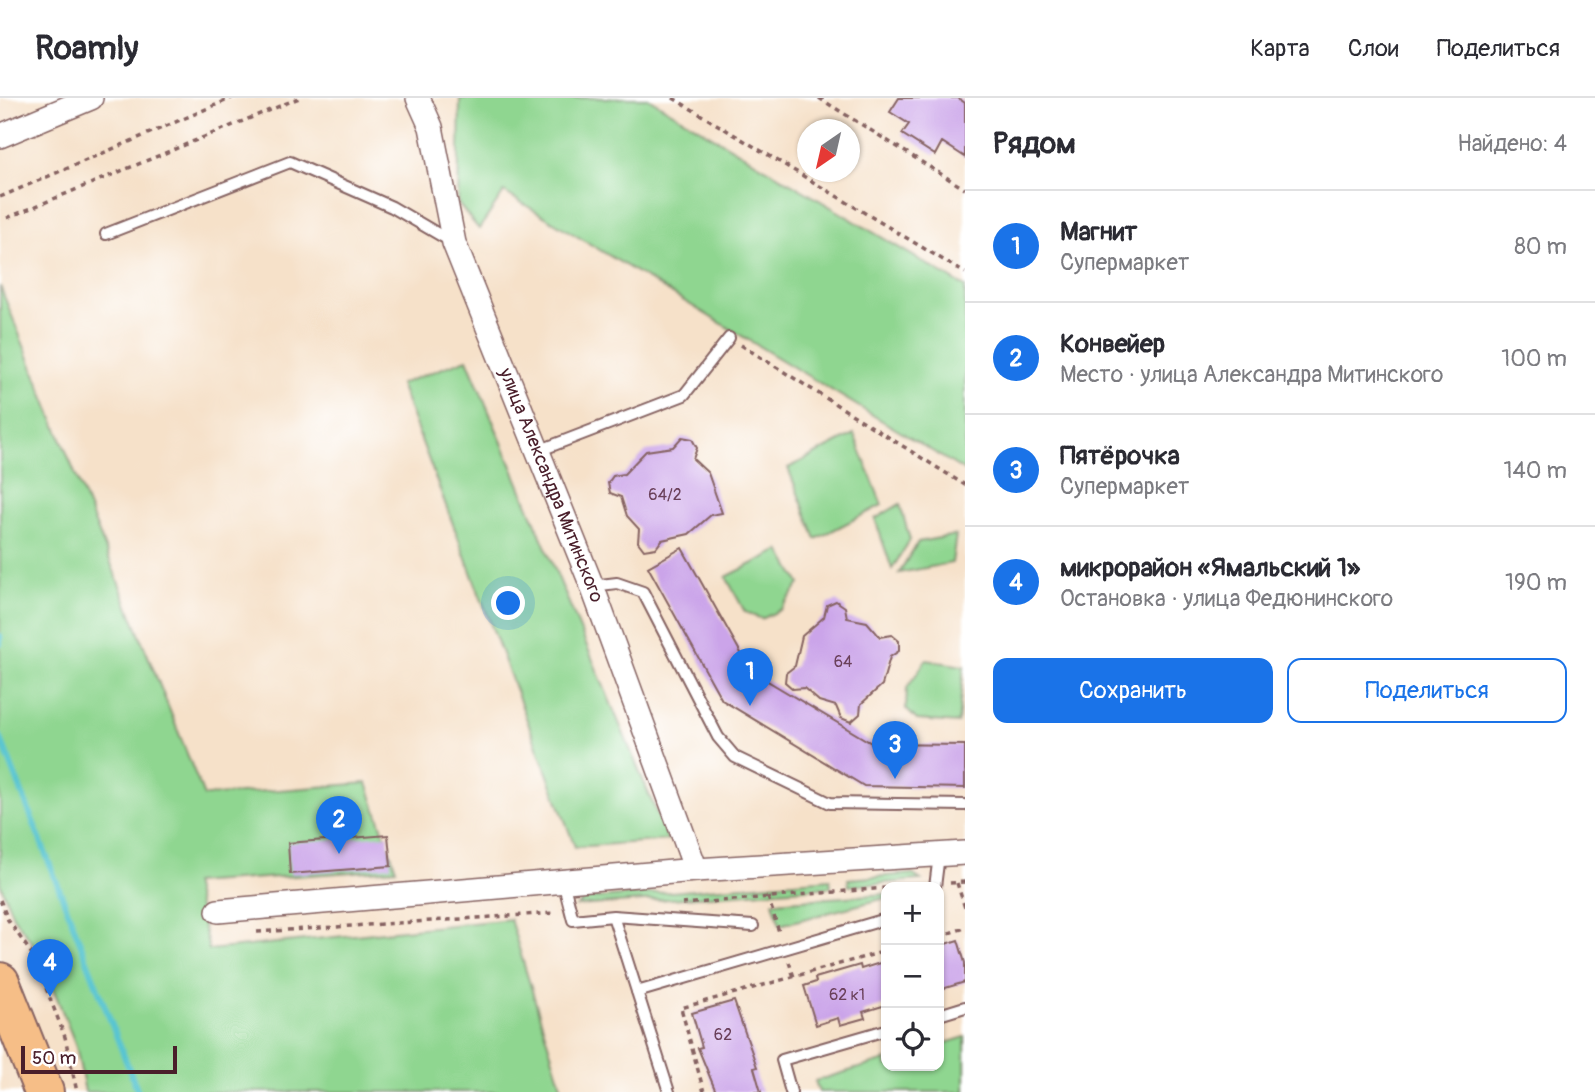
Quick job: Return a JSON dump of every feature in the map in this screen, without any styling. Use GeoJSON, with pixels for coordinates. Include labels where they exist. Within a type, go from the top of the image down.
{"type":"FeatureCollection","features":[{"type":"Feature","properties":{"kind":"highway"},"geometry":{"type":"LineString","coordinates":[[0,982],[44,1092]]}},
{"type":"Feature","properties":{"kind":"street"},"geometry":{"type":"LineString","coordinates":[[0,136],[91,98]]}},
{"type":"Feature","properties":{"kind":"street","name":"улица Александра Митинского"},"geometry":{"type":"LineString","coordinates":[[418,98],[431,127],[454,243],[592,586],[696,870]]}},
{"type":"Feature","properties":{"kind":"street"},"geometry":{"type":"LineString","coordinates":[[218,911],[696,870],[965,853]]}},
{"type":"Feature","properties":{"kind":"lane"},"geometry":{"type":"LineString","coordinates":[[106,234],[290,162],[392,207],[454,243]]}},
{"type":"Feature","properties":{"kind":"lane"},"geometry":{"type":"LineString","coordinates":[[538,451],[684,395],[729,338]]}},
{"type":"Feature","properties":{"kind":"lane"},"geometry":{"type":"LineString","coordinates":[[592,586],[617,583],[643,592],[718,737],[735,757],[830,803],[965,805]]}},
{"type":"Feature","properties":{"kind":"lane"},"geometry":{"type":"LineString","coordinates":[[936,882],[939,855]]}},
{"type":"Feature","properties":{"kind":"lane"},"geometry":{"type":"LineString","coordinates":[[563,881],[573,920],[613,916],[753,926]]}},
{"type":"Feature","properties":{"kind":"lane"},"geometry":{"type":"LineString","coordinates":[[613,916],[668,1092]]}},
{"type":"Feature","properties":{"kind":"lane"},"geometry":{"type":"LineString","coordinates":[[636,992],[881,920]]}},
{"type":"Feature","properties":{"kind":"lane"},"geometry":{"type":"LineString","coordinates":[[944,1013],[965,1007]]}},
{"type":"Feature","properties":{"kind":"lane"},"geometry":{"type":"LineString","coordinates":[[791,1092],[782,1060],[881,1031]]}},
{"type":"Feature","properties":{"kind":"path"},"geometry":{"type":"LineString","coordinates":[[0,197],[232,98]]}},
{"type":"Feature","properties":{"kind":"path"},"geometry":{"type":"LineString","coordinates":[[7,218],[299,98]]}},
{"type":"Feature","properties":{"kind":"path"},"geometry":{"type":"LineString","coordinates":[[673,98],[965,273]]}},
{"type":"Feature","properties":{"kind":"path"},"geometry":{"type":"LineString","coordinates":[[819,98],[965,189]]}},
{"type":"Feature","properties":{"kind":"path"},"geometry":{"type":"LineString","coordinates":[[729,338],[965,485]]}},
{"type":"Feature","properties":{"kind":"path"},"geometry":{"type":"LineString","coordinates":[[957,883],[965,908]]}},
{"type":"Feature","properties":{"kind":"path"},"geometry":{"type":"LineString","coordinates":[[0,900],[8,920],[34,957],[65,1037],[77,1092]]}},
{"type":"Feature","properties":{"kind":"path"},"geometry":{"type":"LineString","coordinates":[[944,934],[965,928]]}},
{"type":"Feature","properties":{"kind":"path"},"geometry":{"type":"LineString","coordinates":[[704,1092],[681,1008],[881,952]]}},
{"type":"Feature","properties":{"kind":"green space"},"geometry":{"type":"Polygon","coordinates":[[[460,98],[648,98],[965,287],[965,471],[504,192],[479,229],[458,204],[460,98]]]}},
{"type":"Feature","properties":{"kind":"green space"},"geometry":{"type":"Polygon","coordinates":[[[0,286],[204,796],[367,783],[396,869],[193,883],[209,950],[510,919],[563,1092],[85,1092],[76,1046],[39,952],[13,916],[0,883],[0,286]]]}},
{"type":"Feature","properties":{"kind":"green space"},"geometry":{"type":"Polygon","coordinates":[[[467,359],[668,840],[575,847],[400,384],[467,359]]]}},
{"type":"Feature","properties":{"kind":"green space"},"geometry":{"type":"Polygon","coordinates":[[[854,434],[882,505],[816,539],[788,468],[854,434]]]}},
{"type":"Feature","properties":{"kind":"green space"},"geometry":{"type":"Polygon","coordinates":[[[900,504],[910,540],[892,569],[875,519],[900,504]]]}},
{"type":"Feature","properties":{"kind":"green space"},"geometry":{"type":"Polygon","coordinates":[[[956,535],[952,563],[899,573],[918,542],[956,535]]]}},
{"type":"Feature","properties":{"kind":"green space"},"geometry":{"type":"Polygon","coordinates":[[[780,550],[800,584],[780,610],[762,619],[745,612],[726,577],[780,550]]]}},
{"type":"Feature","properties":{"kind":"green space"},"geometry":{"type":"Polygon","coordinates":[[[926,660],[964,666],[958,723],[917,720],[906,709],[907,688],[926,660]]]}},
{"type":"Feature","properties":{"kind":"green space"},"geometry":{"type":"Polygon","coordinates":[[[912,874],[921,880],[849,886],[848,879],[912,874]]]}},
{"type":"Feature","properties":{"kind":"green space"},"geometry":{"type":"Polygon","coordinates":[[[830,879],[831,887],[577,906],[585,899],[830,879]]]}},
{"type":"Feature","properties":{"kind":"green space"},"geometry":{"type":"Polygon","coordinates":[[[881,894],[881,899],[780,925],[773,902],[881,894]]]}},
{"type":"Feature","properties":{"kind":"green space"},"geometry":{"type":"Polygon","coordinates":[[[965,1037],[965,1092],[819,1092],[815,1081],[881,1061],[881,1071],[944,1071],[944,1043],[965,1037]]]}},
{"type":"Feature","properties":{"kind":"building"},"geometry":{"type":"Polygon","coordinates":[[[899,98],[958,98],[965,103],[965,157],[942,142],[935,155],[902,134],[909,124],[890,112],[899,98]]]}},
{"type":"Feature","properties":{"kind":"building"},"geometry":{"type":"Polygon","coordinates":[[[682,437],[692,439],[697,448],[693,459],[708,473],[722,513],[711,515],[689,534],[662,540],[656,548],[644,550],[638,542],[639,529],[627,516],[621,497],[610,493],[608,483],[613,476],[624,474],[646,451],[673,447],[682,437]]]}},
{"type":"Feature","properties":{"kind":"building"},"geometry":{"type":"Polygon","coordinates":[[[682,548],[751,671],[873,744],[965,745],[965,788],[864,786],[722,700],[648,567],[682,548]]]}},
{"type":"Feature","properties":{"kind":"building"},"geometry":{"type":"Polygon","coordinates":[[[836,601],[845,607],[847,618],[867,622],[880,637],[892,635],[899,641],[899,651],[890,657],[882,685],[861,704],[860,714],[851,722],[841,718],[836,706],[819,701],[804,688],[793,689],[785,682],[786,673],[795,666],[802,636],[824,617],[827,605],[836,601]]]}},
{"type":"Feature","properties":{"kind":"building"},"geometry":{"type":"Polygon","coordinates":[[[388,835],[391,866],[290,874],[288,843],[388,835]]]}},
{"type":"Feature","properties":{"kind":"building"},"geometry":{"type":"Polygon","coordinates":[[[958,940],[965,963],[965,982],[944,988],[944,945],[958,940]]]}},
{"type":"Feature","properties":{"kind":"building"},"geometry":{"type":"Polygon","coordinates":[[[881,963],[881,1007],[863,1012],[865,1018],[840,1025],[838,1018],[816,1025],[804,986],[816,982],[815,978],[860,965],[861,969],[881,963]]]}},
{"type":"Feature","properties":{"kind":"building"},"geometry":{"type":"Polygon","coordinates":[[[734,1001],[757,1067],[754,1068],[761,1092],[716,1092],[698,1048],[702,1047],[692,1013],[734,1001]]]}},
{"type":"Feature","properties":{"kind":"waterway"},"geometry":{"type":"LineString","coordinates":[[0,636],[0,644]]}},
{"type":"Feature","properties":{"kind":"waterway"},"geometry":{"type":"LineString","coordinates":[[0,736],[138,1092]]}},
{"type":"Feature","properties":{"kind":"place","name":"Магнит"},"geometry":{"type":"Point","coordinates":[750,706]}},
{"type":"Feature","properties":{"kind":"place","name":"Пятёрочка"},"geometry":{"type":"Point","coordinates":[895,779]}},
{"type":"Feature","properties":{"kind":"place","name":"Конвейер"},"geometry":{"type":"Point","coordinates":[339,854]}},
{"type":"Feature","properties":{"kind":"place","name":"микрорайон «Ямальский 1»"},"geometry":{"type":"Point","coordinates":[50,997]}}]}
